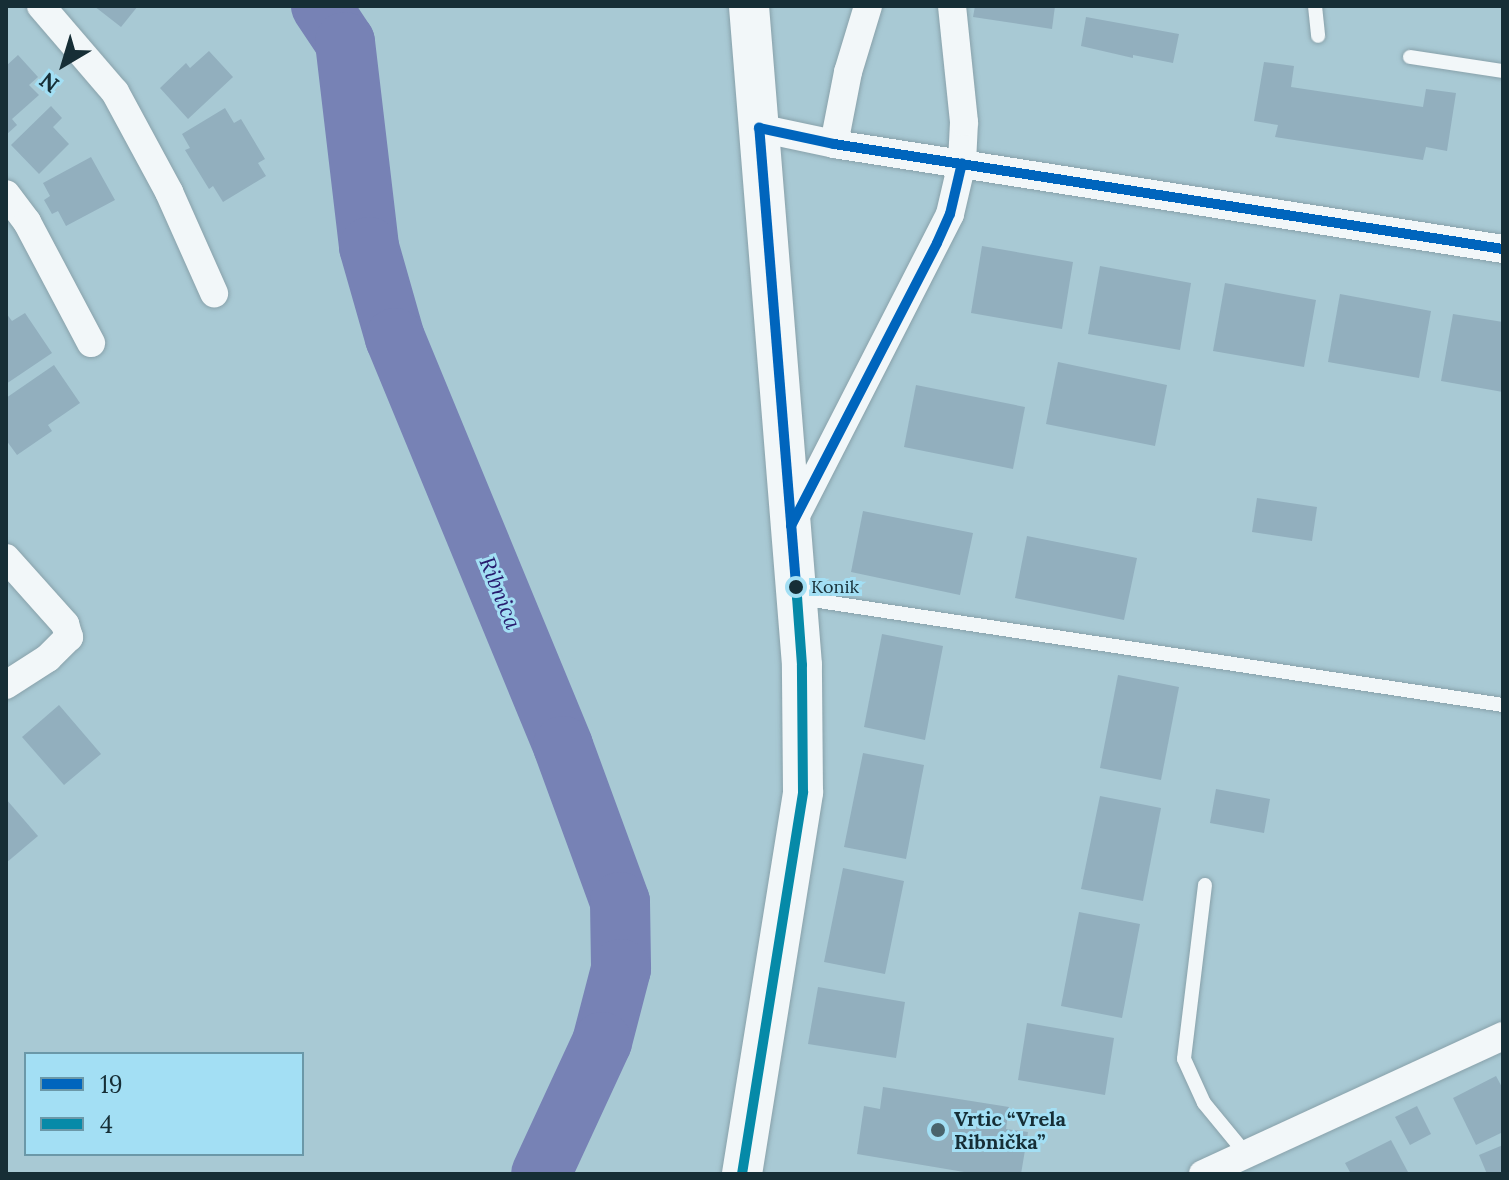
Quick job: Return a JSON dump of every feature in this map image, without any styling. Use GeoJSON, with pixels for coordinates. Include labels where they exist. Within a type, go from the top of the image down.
{"type":"FeatureCollection","features":[{"type":"Feature","properties":{"kind":"main road"},"geometry":{"type":"LineString","coordinates":[[742,1174],[803,792],[802,665],[749,6]]}},
{"type":"Feature","properties":{"kind":"street"},"geometry":{"type":"LineString","coordinates":[[41,6],[115,92],[169,192],[214,293]]}},
{"type":"Feature","properties":{"kind":"street"},"geometry":{"type":"LineString","coordinates":[[834,144],[848,72],[868,6]]}},
{"type":"Feature","properties":{"kind":"street"},"geometry":{"type":"LineString","coordinates":[[791,526],[950,214],[962,163],[964,122],[952,6]]}},
{"type":"Feature","properties":{"kind":"street"},"geometry":{"type":"LineString","coordinates":[[759,128],[834,144],[1503,249]]}},
{"type":"Feature","properties":{"kind":"street"},"geometry":{"type":"LineString","coordinates":[[6,194],[27,222],[91,343]]}},
{"type":"Feature","properties":{"kind":"street"},"geometry":{"type":"LineString","coordinates":[[6,558],[65,624],[69,637],[48,658],[6,685]]}},
{"type":"Feature","properties":{"kind":"street"},"geometry":{"type":"LineString","coordinates":[[1203,1174],[1503,1036]]}},
{"type":"Feature","properties":{"kind":"lane"},"geometry":{"type":"LineString","coordinates":[[1315,6],[1318,36]]}},
{"type":"Feature","properties":{"kind":"lane"},"geometry":{"type":"LineString","coordinates":[[1410,57],[1503,71]]}},
{"type":"Feature","properties":{"kind":"lane"},"geometry":{"type":"LineString","coordinates":[[797,597],[1503,705]]}},
{"type":"Feature","properties":{"kind":"lane"},"geometry":{"type":"LineString","coordinates":[[1205,885],[1184,1059],[1204,1103],[1246,1154]]}},
{"type":"Feature","properties":{"kind":"building"},"geometry":{"type":"Polygon","coordinates":[[[94,6],[138,6],[121,27],[94,6]]]}},
{"type":"Feature","properties":{"kind":"building"},"geometry":{"type":"Polygon","coordinates":[[[975,6],[1055,6],[1052,29],[973,17],[975,6]]]}},
{"type":"Feature","properties":{"kind":"building"},"geometry":{"type":"Polygon","coordinates":[[[1086,17],[1179,34],[1173,63],[1081,46],[1086,17]]]}},
{"type":"Feature","properties":{"kind":"building"},"geometry":{"type":"Polygon","coordinates":[[[209,51],[233,77],[188,119],[160,88],[186,63],[190,68],[209,51]]]}},
{"type":"Feature","properties":{"kind":"building"},"geometry":{"type":"Polygon","coordinates":[[[18,55],[38,77],[29,85],[39,95],[12,119],[17,125],[6,135],[6,66],[18,55]]]}},
{"type":"Feature","properties":{"kind":"building"},"geometry":{"type":"Polygon","coordinates":[[[1264,62],[1294,66],[1291,87],[1423,107],[1426,89],[1456,93],[1447,151],[1426,147],[1423,160],[1275,137],[1278,125],[1254,121],[1264,62]]]}},
{"type":"Feature","properties":{"kind":"building"},"geometry":{"type":"Polygon","coordinates":[[[51,106],[62,118],[53,127],[69,144],[39,174],[11,145],[51,106]]]}},
{"type":"Feature","properties":{"kind":"building"},"geometry":{"type":"Polygon","coordinates":[[[225,108],[234,123],[241,119],[265,159],[258,163],[266,176],[223,202],[213,186],[209,189],[185,150],[190,148],[182,134],[225,108]]]}},
{"type":"Feature","properties":{"kind":"building"},"geometry":{"type":"Polygon","coordinates":[[[91,157],[115,200],[66,226],[58,211],[52,214],[44,200],[50,196],[43,183],[91,157]]]}},
{"type":"Feature","properties":{"kind":"building"},"geometry":{"type":"Polygon","coordinates":[[[982,246],[1073,262],[1062,329],[971,313],[982,246]]]}},
{"type":"Feature","properties":{"kind":"building"},"geometry":{"type":"Polygon","coordinates":[[[1100,266],[1191,283],[1180,350],[1088,334],[1100,266]]]}},
{"type":"Feature","properties":{"kind":"building"},"geometry":{"type":"Polygon","coordinates":[[[1225,283],[1316,300],[1304,367],[1213,351],[1225,283]]]}},
{"type":"Feature","properties":{"kind":"building"},"geometry":{"type":"Polygon","coordinates":[[[1340,294],[1431,311],[1419,378],[1328,362],[1340,294]]]}},
{"type":"Feature","properties":{"kind":"building"},"geometry":{"type":"Polygon","coordinates":[[[6,313],[12,321],[25,313],[52,353],[6,384],[6,313]]]}},
{"type":"Feature","properties":{"kind":"building"},"geometry":{"type":"Polygon","coordinates":[[[1453,314],[1503,322],[1503,392],[1441,381],[1453,314]]]}},
{"type":"Feature","properties":{"kind":"building"},"geometry":{"type":"Polygon","coordinates":[[[1058,362],[1167,385],[1155,446],[1046,424],[1058,362]]]}},
{"type":"Feature","properties":{"kind":"building"},"geometry":{"type":"Polygon","coordinates":[[[54,365],[80,403],[48,425],[52,431],[17,455],[6,440],[6,398],[54,365]]]}},
{"type":"Feature","properties":{"kind":"building"},"geometry":{"type":"Polygon","coordinates":[[[916,385],[1025,407],[1013,469],[904,447],[916,385]]]}},
{"type":"Feature","properties":{"kind":"building"},"geometry":{"type":"Polygon","coordinates":[[[1257,498],[1317,507],[1312,541],[1252,532],[1257,498]]]}},
{"type":"Feature","properties":{"kind":"building"},"geometry":{"type":"Polygon","coordinates":[[[863,511],[973,533],[960,595],[851,572],[863,511]]]}},
{"type":"Feature","properties":{"kind":"building"},"geometry":{"type":"Polygon","coordinates":[[[1027,536],[1137,558],[1124,620],[1015,598],[1027,536]]]}},
{"type":"Feature","properties":{"kind":"building"},"geometry":{"type":"Polygon","coordinates":[[[882,634],[943,646],[925,740],[864,727],[882,634]]]}},
{"type":"Feature","properties":{"kind":"building"},"geometry":{"type":"Polygon","coordinates":[[[1118,675],[1179,687],[1161,780],[1100,768],[1118,675]]]}},
{"type":"Feature","properties":{"kind":"building"},"geometry":{"type":"Polygon","coordinates":[[[59,705],[101,754],[64,785],[22,737],[59,705]]]}},
{"type":"Feature","properties":{"kind":"building"},"geometry":{"type":"Polygon","coordinates":[[[863,753],[924,765],[906,859],[844,847],[863,753]]]}},
{"type":"Feature","properties":{"kind":"building"},"geometry":{"type":"Polygon","coordinates":[[[1216,789],[1270,799],[1264,833],[1210,823],[1216,789]]]}},
{"type":"Feature","properties":{"kind":"building"},"geometry":{"type":"Polygon","coordinates":[[[1100,796],[1161,808],[1143,901],[1081,889],[1100,796]]]}},
{"type":"Feature","properties":{"kind":"building"},"geometry":{"type":"Polygon","coordinates":[[[6,799],[38,836],[6,863],[6,799]]]}},
{"type":"Feature","properties":{"kind":"building"},"geometry":{"type":"Polygon","coordinates":[[[843,868],[904,881],[885,974],[824,962],[843,868]]]}},
{"type":"Feature","properties":{"kind":"building"},"geometry":{"type":"Polygon","coordinates":[[[1079,912],[1140,924],[1122,1018],[1061,1006],[1079,912]]]}},
{"type":"Feature","properties":{"kind":"building"},"geometry":{"type":"Polygon","coordinates":[[[818,987],[905,1002],[896,1058],[808,1044],[818,987]]]}},
{"type":"Feature","properties":{"kind":"building"},"geometry":{"type":"Polygon","coordinates":[[[1027,1023],[1114,1038],[1105,1095],[1018,1080],[1027,1023]]]}},
{"type":"Feature","properties":{"kind":"building"},"geometry":{"type":"Polygon","coordinates":[[[1496,1076],[1503,1089],[1503,1132],[1476,1145],[1453,1098],[1496,1076]]]}},
{"type":"Feature","properties":{"kind":"building","name":"Vrtic “Vrela Ribnička”"},"geometry":{"type":"Polygon","coordinates":[[[883,1087],[1009,1107],[1006,1129],[1028,1132],[1021,1174],[976,1174],[857,1154],[864,1106],[880,1109],[883,1087]]]}},
{"type":"Feature","properties":{"kind":"building"},"geometry":{"type":"Polygon","coordinates":[[[1417,1106],[1431,1134],[1410,1145],[1395,1117],[1417,1106]]]}},
{"type":"Feature","properties":{"kind":"building"},"geometry":{"type":"Polygon","coordinates":[[[1391,1140],[1409,1174],[1351,1174],[1345,1163],[1391,1140]]]}},
{"type":"Feature","properties":{"kind":"building"},"geometry":{"type":"Polygon","coordinates":[[[1503,1145],[1503,1174],[1487,1174],[1479,1155],[1503,1145]]]}},
{"type":"Feature","properties":{"kind":"waterway","name":"Ribnica"},"geometry":{"type":"LineString","coordinates":[[321,6],[345,42],[369,247],[395,338],[563,746],[620,902],[621,969],[602,1042],[541,1174]]}},
{"type":"Feature","properties":{"kind":"transit line","name":"19"},"geometry":{"type":"LineString","coordinates":[[797,597],[759,128],[834,144],[1503,249]]}},
{"type":"Feature","properties":{"kind":"transit line","name":"19"},"geometry":{"type":"LineString","coordinates":[[791,526],[937,243],[950,214],[962,163]]}},
{"type":"Feature","properties":{"kind":"transit line","name":"4"},"geometry":{"type":"LineString","coordinates":[[742,1174],[803,792],[802,665],[797,597]]}},
{"type":"Feature","properties":{"kind":"place","name":"Konik"},"geometry":{"type":"Point","coordinates":[796,587]}},
{"type":"Feature","properties":{"kind":"place","name":"Vrtic “Vrela Ribnička”"},"geometry":{"type":"Point","coordinates":[938,1130]}}]}
